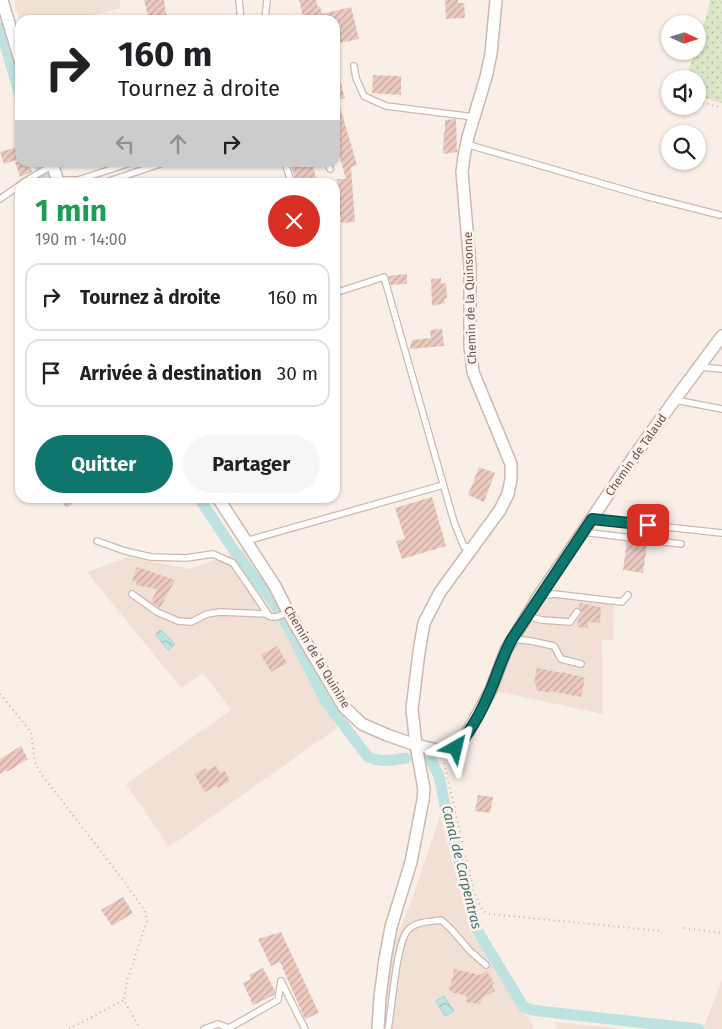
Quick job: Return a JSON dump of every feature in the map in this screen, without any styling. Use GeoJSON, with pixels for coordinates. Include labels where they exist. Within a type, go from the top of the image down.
{"type":"FeatureCollection","features":[{"type":"Feature","properties":{"kind":"street"},"geometry":{"type":"LineString","coordinates":[[2,0],[15,35]]}},
{"type":"Feature","properties":{"kind":"street","name":"Chemin de la Quinsonne"},"geometry":{"type":"LineString","coordinates":[[416,745],[412,709],[424,623],[440,592],[500,510],[508,494],[512,479],[511,464],[473,372],[470,346],[470,259],[462,172],[466,144],[491,54],[496,0]]}},
{"type":"Feature","properties":{"kind":"street","name":"Chemin de Talaud"},"geometry":{"type":"LineString","coordinates":[[441,751],[456,748],[469,730],[491,690],[506,650],[539,596],[635,455],[722,336]]}},
{"type":"Feature","properties":{"kind":"street","name":"Chemin de la Quinine"},"geometry":{"type":"LineString","coordinates":[[221,503],[275,586],[288,612],[344,707],[362,724],[416,745]]}},
{"type":"Feature","properties":{"kind":"street"},"geometry":{"type":"LineString","coordinates":[[378,1029],[380,997],[389,935],[410,862],[423,800],[424,789],[416,745],[441,751]]}},
{"type":"Feature","properties":{"kind":"lane"},"geometry":{"type":"LineString","coordinates":[[239,0],[240,15]]}},
{"type":"Feature","properties":{"kind":"lane"},"geometry":{"type":"LineString","coordinates":[[266,15],[267,0]]}},
{"type":"Feature","properties":{"kind":"lane"},"geometry":{"type":"LineString","coordinates":[[354,66],[356,78],[364,96],[386,106],[474,117]]}},
{"type":"Feature","properties":{"kind":"lane"},"geometry":{"type":"LineString","coordinates":[[466,144],[645,196],[720,215]]}},
{"type":"Feature","properties":{"kind":"lane"},"geometry":{"type":"LineString","coordinates":[[30,178],[47,167]]}},
{"type":"Feature","properties":{"kind":"lane"},"geometry":{"type":"LineString","coordinates":[[84,178],[118,167]]}},
{"type":"Feature","properties":{"kind":"lane"},"geometry":{"type":"LineString","coordinates":[[118,178],[151,167]]}},
{"type":"Feature","properties":{"kind":"lane"},"geometry":{"type":"LineString","coordinates":[[0,199],[15,188]]}},
{"type":"Feature","properties":{"kind":"lane"},"geometry":{"type":"LineString","coordinates":[[340,291],[384,277],[454,522],[464,547],[473,547]]}},
{"type":"Feature","properties":{"kind":"lane"},"geometry":{"type":"LineString","coordinates":[[699,366],[722,369]]}},
{"type":"Feature","properties":{"kind":"lane"},"geometry":{"type":"LineString","coordinates":[[674,400],[722,409]]}},
{"type":"Feature","properties":{"kind":"lane"},"geometry":{"type":"LineString","coordinates":[[246,541],[443,485]]}},
{"type":"Feature","properties":{"kind":"lane"},"geometry":{"type":"LineString","coordinates":[[592,519],[722,533]]}},
{"type":"Feature","properties":{"kind":"lane"},"geometry":{"type":"LineString","coordinates":[[583,532],[680,544]]}},
{"type":"Feature","properties":{"kind":"lane"},"geometry":{"type":"LineString","coordinates":[[97,541],[124,551],[151,557],[186,558],[213,554],[233,563],[266,614]]}},
{"type":"Feature","properties":{"kind":"lane"},"geometry":{"type":"LineString","coordinates":[[132,594],[157,612],[178,621],[191,622],[207,614],[220,612],[266,614],[273,618],[288,612]]}},
{"type":"Feature","properties":{"kind":"lane"},"geometry":{"type":"LineString","coordinates":[[539,596],[554,594],[622,602],[628,595]]}},
{"type":"Feature","properties":{"kind":"lane"},"geometry":{"type":"LineString","coordinates":[[527,616],[542,620],[570,622],[577,612]]}},
{"type":"Feature","properties":{"kind":"lane"},"geometry":{"type":"LineString","coordinates":[[512,639],[554,646],[562,659],[581,664]]}},
{"type":"Feature","properties":{"kind":"lane"},"geometry":{"type":"LineString","coordinates":[[388,1029],[398,961],[407,930],[417,924],[441,920],[486,965]]}},
{"type":"Feature","properties":{"kind":"lane"},"geometry":{"type":"LineString","coordinates":[[204,1029],[218,1024],[229,1028],[278,1000],[281,982],[306,1029]]}},
{"type":"Feature","properties":{"kind":"path"},"geometry":{"type":"LineString","coordinates":[[706,103],[722,108]]}},
{"type":"Feature","properties":{"kind":"path"},"geometry":{"type":"LineString","coordinates":[[0,694],[31,732],[35,762],[39,771],[123,880],[144,911],[147,921],[127,981],[124,1000],[140,1029]]}},
{"type":"Feature","properties":{"kind":"path"},"geometry":{"type":"LineString","coordinates":[[441,751],[474,892],[483,910],[490,914],[662,931]]}},
{"type":"Feature","properties":{"kind":"path"},"geometry":{"type":"LineString","coordinates":[[684,928],[722,933]]}},
{"type":"Feature","properties":{"kind":"path"},"geometry":{"type":"LineString","coordinates":[[69,1029],[124,1000]]}},
{"type":"Feature","properties":{"kind":"shaded area"},"geometry":{"type":"Polygon","coordinates":[[[14,0],[119,0],[121,8],[93,15],[18,15],[14,0]]]}},
{"type":"Feature","properties":{"kind":"shaded area"},"geometry":{"type":"Polygon","coordinates":[[[245,549],[337,728],[169,847],[126,784],[231,710],[203,673],[181,688],[87,572],[129,557],[190,569],[245,549]]]}},
{"type":"Feature","properties":{"kind":"shaded area"},"geometry":{"type":"Polygon","coordinates":[[[544,597],[614,602],[613,640],[602,640],[603,714],[495,691],[517,644],[544,597]]]}},
{"type":"Feature","properties":{"kind":"shaded area"},"geometry":{"type":"Polygon","coordinates":[[[440,816],[471,932],[535,1029],[384,1029],[383,1006],[392,950],[413,896],[440,816]]]}},
{"type":"Feature","properties":{"kind":"shaded area"},"geometry":{"type":"Polygon","coordinates":[[[722,980],[722,1029],[703,1029],[722,980]]]}},
{"type":"Feature","properties":{"kind":"shaded area"},"geometry":{"type":"Polygon","coordinates":[[[554,1022],[625,1029],[558,1029],[554,1022]]]}},
{"type":"Feature","properties":{"kind":"green space"},"geometry":{"type":"Polygon","coordinates":[[[710,0],[722,0],[722,103],[706,98],[706,70],[689,70],[692,60],[706,60],[707,13],[710,0]]]}},
{"type":"Feature","properties":{"kind":"water"},"geometry":{"type":"Polygon","coordinates":[[[160,630],[175,644],[168,650],[156,636],[160,630]]]}},
{"type":"Feature","properties":{"kind":"water"},"geometry":{"type":"Polygon","coordinates":[[[444,996],[454,1011],[445,1016],[436,1001],[444,996]]]}},
{"type":"Feature","properties":{"kind":"building"},"geometry":{"type":"Polygon","coordinates":[[[144,0],[164,0],[166,15],[148,15],[144,0]]]}},
{"type":"Feature","properties":{"kind":"building"},"geometry":{"type":"Polygon","coordinates":[[[299,0],[316,0],[322,14],[351,7],[359,39],[340,43],[340,15],[303,15],[299,0]]]}},
{"type":"Feature","properties":{"kind":"building"},"geometry":{"type":"Polygon","coordinates":[[[445,0],[458,0],[458,3],[464,3],[465,18],[446,19],[445,0]]]}},
{"type":"Feature","properties":{"kind":"building"},"geometry":{"type":"Polygon","coordinates":[[[373,75],[401,76],[401,95],[372,93],[373,75]]]}},
{"type":"Feature","properties":{"kind":"building"},"geometry":{"type":"Polygon","coordinates":[[[340,81],[345,98],[340,99],[340,81]]]}},
{"type":"Feature","properties":{"kind":"building"},"geometry":{"type":"Polygon","coordinates":[[[340,107],[357,165],[351,167],[355,222],[341,223],[340,179],[346,179],[340,159],[340,107]]]}},
{"type":"Feature","properties":{"kind":"building"},"geometry":{"type":"Polygon","coordinates":[[[456,119],[457,152],[443,154],[445,120],[456,119]]]}},
{"type":"Feature","properties":{"kind":"building"},"geometry":{"type":"Polygon","coordinates":[[[15,148],[15,161],[4,164],[0,152],[15,148]]]}},
{"type":"Feature","properties":{"kind":"building"},"geometry":{"type":"Polygon","coordinates":[[[17,167],[30,167],[32,172],[20,177],[17,167]]]}},
{"type":"Feature","properties":{"kind":"building"},"geometry":{"type":"Polygon","coordinates":[[[292,167],[313,167],[316,178],[295,178],[292,167]]]}},
{"type":"Feature","properties":{"kind":"building"},"geometry":{"type":"Polygon","coordinates":[[[407,274],[407,284],[391,285],[388,276],[407,274]]]}},
{"type":"Feature","properties":{"kind":"building"},"geometry":{"type":"Polygon","coordinates":[[[441,278],[441,284],[446,283],[447,298],[444,299],[445,303],[432,306],[431,279],[441,278]]]}},
{"type":"Feature","properties":{"kind":"building"},"geometry":{"type":"Polygon","coordinates":[[[442,329],[444,346],[410,349],[412,340],[431,338],[430,330],[442,329]]]}},
{"type":"Feature","properties":{"kind":"building"},"geometry":{"type":"Polygon","coordinates":[[[479,467],[495,473],[484,502],[468,495],[479,467]]]}},
{"type":"Feature","properties":{"kind":"building"},"geometry":{"type":"Polygon","coordinates":[[[432,497],[446,546],[402,559],[396,541],[405,539],[395,508],[432,497]]]}},
{"type":"Feature","properties":{"kind":"building"},"geometry":{"type":"Polygon","coordinates":[[[62,503],[73,503],[67,508],[62,503]]]}},
{"type":"Feature","properties":{"kind":"building"},"geometry":{"type":"Polygon","coordinates":[[[627,542],[647,545],[643,573],[623,570],[627,542]]]}},
{"type":"Feature","properties":{"kind":"building"},"geometry":{"type":"Polygon","coordinates":[[[137,567],[175,580],[160,608],[151,602],[157,589],[136,585],[137,582],[132,581],[137,567]]]}},
{"type":"Feature","properties":{"kind":"building"},"geometry":{"type":"Polygon","coordinates":[[[580,603],[601,608],[600,623],[588,622],[588,628],[577,627],[578,619],[582,613],[579,608],[580,603]]]}},
{"type":"Feature","properties":{"kind":"building"},"geometry":{"type":"Polygon","coordinates":[[[277,646],[287,663],[271,672],[261,655],[277,646]]]}},
{"type":"Feature","properties":{"kind":"building"},"geometry":{"type":"Polygon","coordinates":[[[537,668],[585,678],[581,697],[535,690],[537,684],[534,684],[537,668]]]}},
{"type":"Feature","properties":{"kind":"building"},"geometry":{"type":"Polygon","coordinates":[[[21,746],[28,759],[7,772],[6,770],[0,774],[0,759],[21,746]]]}},
{"type":"Feature","properties":{"kind":"building"},"geometry":{"type":"Polygon","coordinates":[[[216,766],[220,773],[225,771],[230,781],[218,788],[217,786],[205,792],[194,774],[205,768],[207,770],[216,766]]]}},
{"type":"Feature","properties":{"kind":"building"},"geometry":{"type":"Polygon","coordinates":[[[478,795],[493,797],[490,813],[475,811],[478,795]]]}},
{"type":"Feature","properties":{"kind":"building"},"geometry":{"type":"Polygon","coordinates":[[[123,897],[133,913],[112,926],[101,910],[123,897]]]}},
{"type":"Feature","properties":{"kind":"building"},"geometry":{"type":"Polygon","coordinates":[[[281,932],[319,1013],[305,1019],[280,962],[271,966],[258,939],[281,932]]]}},
{"type":"Feature","properties":{"kind":"building"},"geometry":{"type":"Polygon","coordinates":[[[263,968],[275,991],[274,995],[253,1005],[243,983],[251,979],[249,975],[263,968]]]}},
{"type":"Feature","properties":{"kind":"building"},"geometry":{"type":"Polygon","coordinates":[[[454,969],[480,975],[487,971],[494,983],[492,985],[495,991],[482,998],[480,1004],[466,1002],[467,996],[451,992],[448,987],[451,984],[454,969]]]}},
{"type":"Feature","properties":{"kind":"waterway","name":"Canal de Carpentras"},"geometry":{"type":"LineString","coordinates":[[0,27],[15,79]]}},
{"type":"Feature","properties":{"kind":"waterway","name":"Canal de Carpentras"},"geometry":{"type":"LineString","coordinates":[[202,503],[233,549],[280,611]]}},
{"type":"Feature","properties":{"kind":"waterway","name":"Canal de Carpentras"},"geometry":{"type":"LineString","coordinates":[[284,619],[326,702],[368,757],[382,760],[406,758]]}},
{"type":"Feature","properties":{"kind":"waterway","name":"Canal de Carpentras"},"geometry":{"type":"LineString","coordinates":[[421,756],[432,762],[439,776],[447,815],[477,930],[523,1006],[539,1011],[699,1029]]}},
{"type":"Feature","properties":{"kind":"route"},"geometry":{"type":"LineString","coordinates":[[456,748],[482,708],[512,639],[592,519],[648,525]]}}]}
